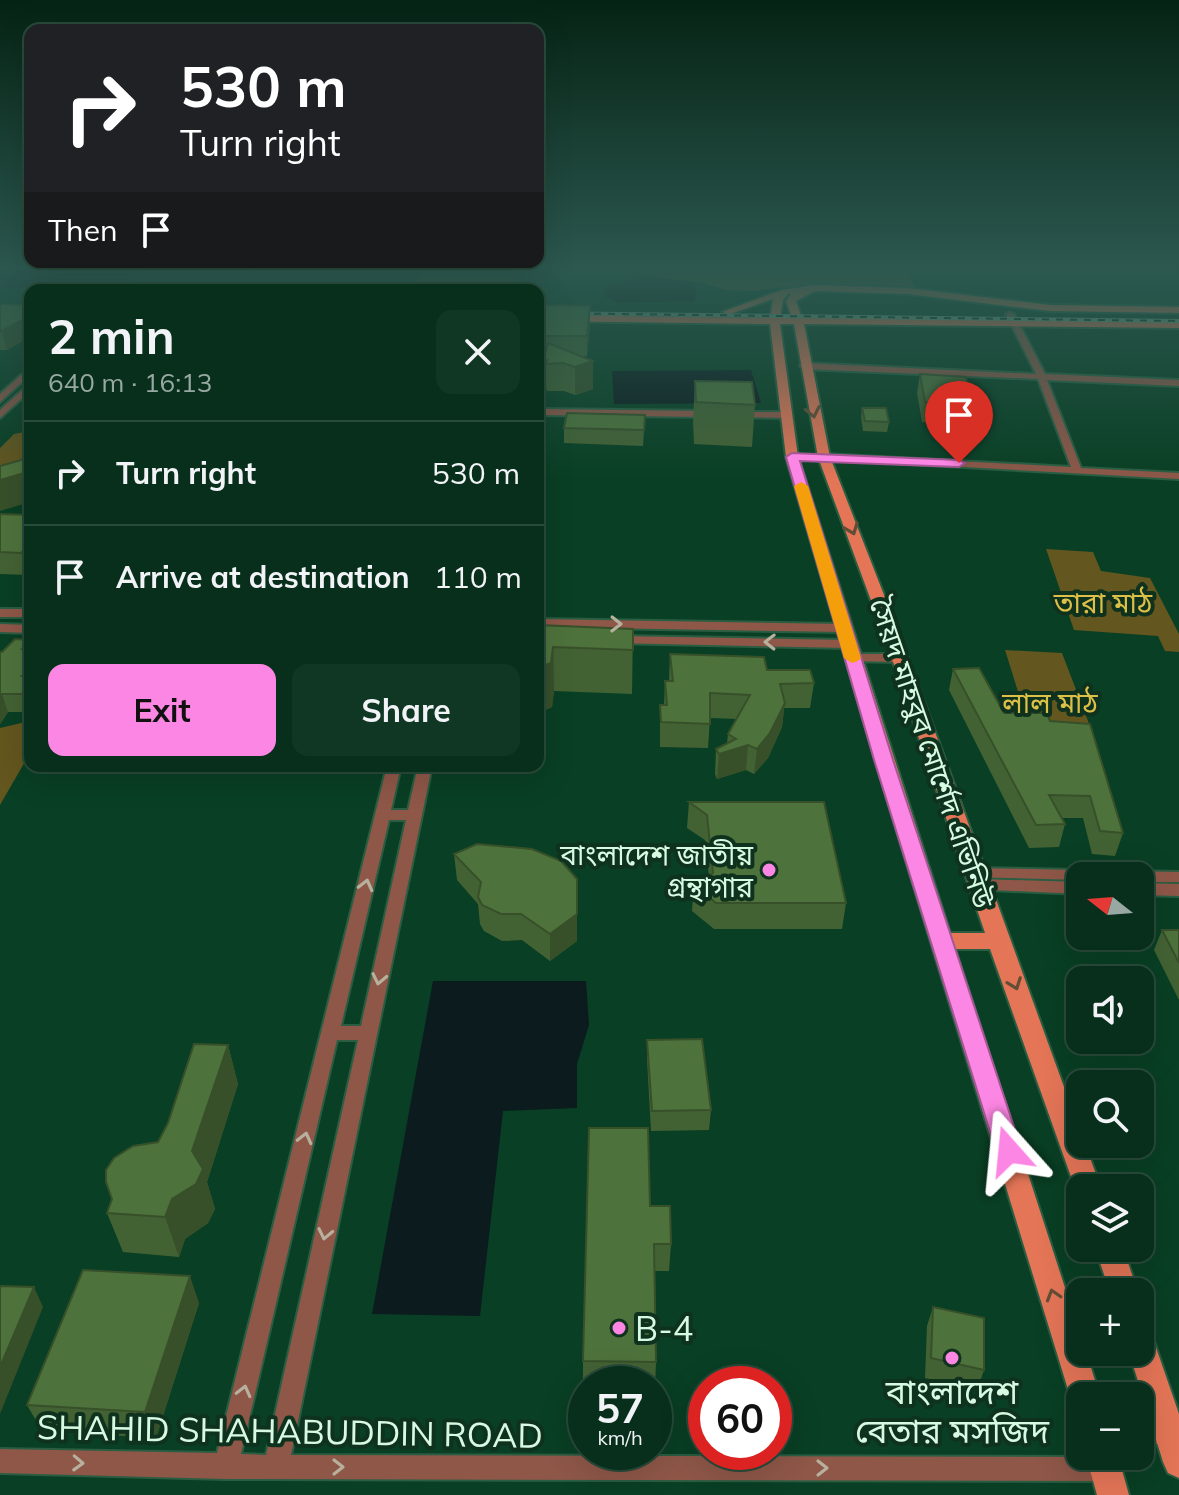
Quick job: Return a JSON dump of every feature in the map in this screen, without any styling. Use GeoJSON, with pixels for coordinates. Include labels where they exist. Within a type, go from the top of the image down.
{"type":"FeatureCollection","features":[{"type":"Feature","properties":{"kind":"main road","name":"সৈয়দ মাহবুব মোর্শেদ এভিনিউ"},"geometry":{"type":"LineString","coordinates":[[777,341],[786,415],[900,658],[1083,1174]]}},
{"type":"Feature","properties":{"kind":"main road"},"geometry":{"type":"LineString","coordinates":[[801,343],[804,341]]}},
{"type":"Feature","properties":{"kind":"main road","name":"সৈয়দ মাহবুব মোর্শেদ এভিনিউ"},"geometry":{"type":"LineString","coordinates":[[801,343],[808,457],[840,640],[942,941],[1081,1382]]}},
{"type":"Feature","properties":{"kind":"main road"},"geometry":{"type":"LineString","coordinates":[[942,941],[999,941]]}},
{"type":"Feature","properties":{"kind":"main road"},"geometry":{"type":"LineString","coordinates":[[1144,1366],[1155,1432],[1179,1462]]}},
{"type":"Feature","properties":{"kind":"street"},"geometry":{"type":"LineString","coordinates":[[1024,341],[1041,375],[1077,470]]}},
{"type":"Feature","properties":{"kind":"street"},"geometry":{"type":"LineString","coordinates":[[804,366],[1179,383]]}},
{"type":"Feature","properties":{"kind":"street"},"geometry":{"type":"LineString","coordinates":[[0,399],[24,376]]}},
{"type":"Feature","properties":{"kind":"street"},"geometry":{"type":"LineString","coordinates":[[0,415],[24,392]]}},
{"type":"Feature","properties":{"kind":"street"},"geometry":{"type":"LineString","coordinates":[[544,412],[786,415]]}},
{"type":"Feature","properties":{"kind":"street"},"geometry":{"type":"LineString","coordinates":[[808,457],[1179,476]]}},
{"type":"Feature","properties":{"kind":"street"},"geometry":{"type":"LineString","coordinates":[[0,613],[24,613]]}},
{"type":"Feature","properties":{"kind":"street"},"geometry":{"type":"LineString","coordinates":[[544,623],[840,640],[900,658]]}},
{"type":"Feature","properties":{"kind":"street"},"geometry":{"type":"LineString","coordinates":[[0,628],[24,629]]}},
{"type":"Feature","properties":{"kind":"street"},"geometry":{"type":"LineString","coordinates":[[599,639],[840,640]]}},
{"type":"Feature","properties":{"kind":"street"},"geometry":{"type":"LineString","coordinates":[[226,1467],[393,772]]}},
{"type":"Feature","properties":{"kind":"street"},"geometry":{"type":"LineString","coordinates":[[276,1467],[424,772]]}},
{"type":"Feature","properties":{"kind":"street"},"geometry":{"type":"LineString","coordinates":[[382,815],[414,815]]}},
{"type":"Feature","properties":{"kind":"street"},"geometry":{"type":"LineString","coordinates":[[976,879],[1179,877]]}},
{"type":"Feature","properties":{"kind":"street"},"geometry":{"type":"LineString","coordinates":[[976,879],[1066,887]]}},
{"type":"Feature","properties":{"kind":"street"},"geometry":{"type":"LineString","coordinates":[[1154,889],[1179,890]]}},
{"type":"Feature","properties":{"kind":"street"},"geometry":{"type":"LineString","coordinates":[[330,1033],[368,1033]]}},
{"type":"Feature","properties":{"kind":"street","name":"SHAHID SHAHABUDDIN ROAD"},"geometry":{"type":"LineString","coordinates":[[0,1461],[226,1467],[1107,1473]]}},
{"type":"Feature","properties":{"kind":"green space"},"geometry":{"type":"Polygon","coordinates":[[[24,432],[24,481],[0,480],[0,448],[14,434],[24,432]]]}},
{"type":"Feature","properties":{"kind":"green space","name":"তারা মাঠ"},"geometry":{"type":"Polygon","coordinates":[[[1046,549],[1093,552],[1101,571],[1150,578],[1179,634],[1179,652],[1165,651],[1158,636],[1074,630],[1046,549]]]}},
{"type":"Feature","properties":{"kind":"green space","name":"লাল মাঠ"},"geometry":{"type":"Polygon","coordinates":[[[1005,650],[1062,653],[1093,734],[1030,730],[1005,650]]]}},
{"type":"Feature","properties":{"kind":"green space"},"geometry":{"type":"Polygon","coordinates":[[[24,722],[24,763],[0,805],[0,728],[24,722]]]}},
{"type":"Feature","properties":{"kind":"shaded area"},"geometry":{"type":"Polygon","coordinates":[[[751,370],[761,403],[614,404],[612,371],[751,370]]]}},
{"type":"Feature","properties":{"kind":"shaded area"},"geometry":{"type":"Polygon","coordinates":[[[433,981],[586,981],[589,1025],[577,1064],[577,1108],[503,1111],[480,1316],[372,1314],[433,981]]]}},
{"type":"Feature","properties":{"kind":"building"},"geometry":{"type":"Polygon","coordinates":[[[548,343],[593,361],[575,367],[563,363],[546,364],[544,357],[548,343]]]}},
{"type":"Feature","properties":{"kind":"building"},"geometry":{"type":"Polygon","coordinates":[[[920,374],[966,377],[973,405],[925,402],[920,374]]]}},
{"type":"Feature","properties":{"kind":"building"},"geometry":{"type":"Polygon","coordinates":[[[695,381],[752,382],[755,405],[696,402],[695,381]]]}},
{"type":"Feature","properties":{"kind":"building"},"geometry":{"type":"Polygon","coordinates":[[[862,408],[886,408],[889,422],[865,421],[862,408]]]}},
{"type":"Feature","properties":{"kind":"building"},"geometry":{"type":"Polygon","coordinates":[[[567,413],[645,415],[644,430],[564,428],[567,413]]]}},
{"type":"Feature","properties":{"kind":"building"},"geometry":{"type":"Polygon","coordinates":[[[24,457],[24,473],[0,480],[0,466],[24,457]]]}},
{"type":"Feature","properties":{"kind":"building"},"geometry":{"type":"Polygon","coordinates":[[[0,514],[24,515],[24,550],[21,553],[0,552],[0,514]]]}},
{"type":"Feature","properties":{"kind":"building"},"geometry":{"type":"Polygon","coordinates":[[[544,625],[633,629],[633,650],[553,647],[551,663],[544,666],[544,625]]]}},
{"type":"Feature","properties":{"kind":"building"},"geometry":{"type":"Polygon","coordinates":[[[15,639],[24,640],[22,694],[0,696],[2,652],[15,639]]]}},
{"type":"Feature","properties":{"kind":"building"},"geometry":{"type":"Polygon","coordinates":[[[670,654],[764,657],[767,670],[810,670],[814,683],[780,684],[785,703],[770,733],[757,749],[748,745],[719,754],[716,749],[736,739],[728,734],[750,695],[710,693],[710,724],[661,722],[660,705],[667,705],[665,681],[673,681],[670,654]]]}},
{"type":"Feature","properties":{"kind":"building"},"geometry":{"type":"Polygon","coordinates":[[[979,668],[1004,713],[1047,713],[1050,721],[1090,724],[1123,833],[1100,831],[1090,796],[1049,795],[1065,824],[1036,825],[953,669],[979,668]]]}},
{"type":"Feature","properties":{"kind":"building","name":"বাংলাদেশ জাতীয় গ্রন্থাগার"},"geometry":{"type":"Polygon","coordinates":[[[689,802],[824,802],[846,903],[716,903],[694,884],[713,873],[707,815],[689,802]]]}},
{"type":"Feature","properties":{"kind":"building"},"geometry":{"type":"Polygon","coordinates":[[[477,844],[532,849],[561,861],[577,879],[577,914],[550,934],[521,914],[501,914],[482,905],[478,897],[481,882],[454,854],[477,844]]]}},
{"type":"Feature","properties":{"kind":"building"},"geometry":{"type":"Polygon","coordinates":[[[1162,930],[1179,930],[1179,963],[1162,930]]]}},
{"type":"Feature","properties":{"kind":"building"},"geometry":{"type":"Polygon","coordinates":[[[702,1039],[711,1110],[652,1111],[647,1040],[702,1039]]]}},
{"type":"Feature","properties":{"kind":"building"},"geometry":{"type":"Polygon","coordinates":[[[194,1044],[228,1045],[192,1151],[203,1169],[196,1184],[172,1199],[165,1217],[107,1213],[112,1199],[106,1182],[106,1170],[114,1158],[133,1146],[158,1142],[168,1123],[194,1044]]]}},
{"type":"Feature","properties":{"kind":"building","name":"B-4"},"geometry":{"type":"Polygon","coordinates":[[[589,1128],[648,1128],[650,1206],[670,1206],[671,1244],[654,1244],[656,1362],[583,1361],[589,1128]]]}},
{"type":"Feature","properties":{"kind":"building"},"geometry":{"type":"Polygon","coordinates":[[[83,1270],[190,1276],[145,1412],[27,1405],[83,1270]]]}},
{"type":"Feature","properties":{"kind":"building"},"geometry":{"type":"Polygon","coordinates":[[[0,1286],[34,1287],[0,1367],[0,1286]]]}},
{"type":"Feature","properties":{"kind":"building"},"geometry":{"type":"Polygon","coordinates":[[[933,1307],[984,1318],[984,1370],[931,1358],[933,1307]]]}},
{"type":"Feature","properties":{"kind":"slow traffic"},"geometry":{"type":"LineString","coordinates":[[801,486],[852,658]]}},
{"type":"Feature","properties":{"kind":"place","name":"বাংলাদেশ জাতীয় গ্রন্থাগার"},"geometry":{"type":"Point","coordinates":[769,870]}},
{"type":"Feature","properties":{"kind":"place","name":"B-4"},"geometry":{"type":"Point","coordinates":[619,1328]}},
{"type":"Feature","properties":{"kind":"place","name":"বাংলাদেশ বেতার মসজিদ"},"geometry":{"type":"Point","coordinates":[952,1358]}},
{"type":"Feature","properties":{"kind":"route"},"geometry":{"type":"LineString","coordinates":[[959,463],[792,457],[885,763],[1009,1151]]}}]}
